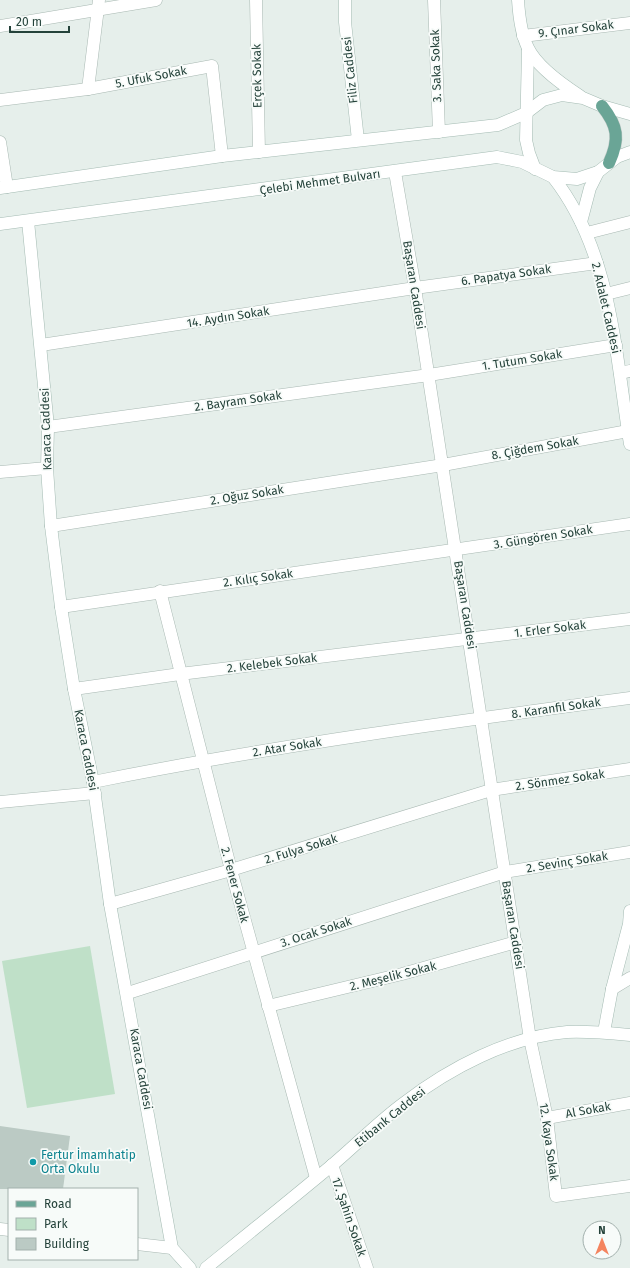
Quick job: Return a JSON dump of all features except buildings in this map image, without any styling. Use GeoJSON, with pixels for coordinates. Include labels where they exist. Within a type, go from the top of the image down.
{"type":"FeatureCollection","features":[{"type":"Feature","properties":{"kind":"main road"},"geometry":{"type":"LineString","coordinates":[[602,106],[613,120],[616,134],[615,150],[609,163]]}},
{"type":"Feature","properties":{"kind":"street"},"geometry":{"type":"LineString","coordinates":[[0,26],[99,5],[156,0]]}},
{"type":"Feature","properties":{"kind":"street","name":"Erçek Sokak"},"geometry":{"type":"LineString","coordinates":[[256,0],[259,152]]}},
{"type":"Feature","properties":{"kind":"street","name":"Filiz Caddesi"},"geometry":{"type":"LineString","coordinates":[[345,0],[345,22],[358,140]]}},
{"type":"Feature","properties":{"kind":"street","name":"3. Saka Sokak"},"geometry":{"type":"LineString","coordinates":[[434,0],[439,132]]}},
{"type":"Feature","properties":{"kind":"street"},"geometry":{"type":"LineString","coordinates":[[518,0],[523,36],[528,50],[526,140],[535,169]]}},
{"type":"Feature","properties":{"kind":"street"},"geometry":{"type":"LineString","coordinates":[[88,89],[99,5]]}},
{"type":"Feature","properties":{"kind":"street","name":"9. Çınar Sokak"},"geometry":{"type":"LineString","coordinates":[[523,36],[630,22]]}},
{"type":"Feature","properties":{"kind":"street"},"geometry":{"type":"LineString","coordinates":[[528,50],[548,72],[583,98],[602,106],[630,114]]}},
{"type":"Feature","properties":{"kind":"street","name":"5. Ufuk Sokak"},"geometry":{"type":"LineString","coordinates":[[0,100],[88,89],[212,66],[222,156]]}},
{"type":"Feature","properties":{"kind":"street"},"geometry":{"type":"LineString","coordinates":[[0,142],[4,187],[222,156],[498,125],[526,112],[543,100],[562,95],[583,98]]}},
{"type":"Feature","properties":{"kind":"street","name":"Çelebi Mehmet Bulvarı"},"geometry":{"type":"LineString","coordinates":[[0,224],[395,172],[497,157],[522,162],[553,177],[577,179],[598,172],[609,163],[630,152]]}},
{"type":"Feature","properties":{"kind":"street","name":"Başaran Caddesi"},"geometry":{"type":"LineString","coordinates":[[395,172],[429,375],[530,1039]]}},
{"type":"Feature","properties":{"kind":"street"},"geometry":{"type":"LineString","coordinates":[[581,222],[587,194],[598,172]]}},
{"type":"Feature","properties":{"kind":"street","name":"2. Adalet Caddesi"},"geometry":{"type":"LineString","coordinates":[[553,177],[571,200],[587,234],[606,294],[616,345],[625,372],[630,444]]}},
{"type":"Feature","properties":{"kind":"street","name":"Karaca Caddesi"},"geometry":{"type":"LineString","coordinates":[[28,221],[48,427],[47,468],[51,526],[61,607],[74,689],[94,787],[110,904],[128,993],[172,1248]]}},
{"type":"Feature","properties":{"kind":"street"},"geometry":{"type":"LineString","coordinates":[[587,234],[630,222]]}},
{"type":"Feature","properties":{"kind":"street","name":"6. Papatya Sokak"},"geometry":{"type":"LineString","coordinates":[[415,288],[597,263]]}},
{"type":"Feature","properties":{"kind":"street","name":"14. Aydın Sokak"},"geometry":{"type":"LineString","coordinates":[[41,345],[415,288]]}},
{"type":"Feature","properties":{"kind":"street"},"geometry":{"type":"LineString","coordinates":[[606,294],[630,288]]}},
{"type":"Feature","properties":{"kind":"street","name":"1. Tutum Sokak"},"geometry":{"type":"LineString","coordinates":[[429,375],[616,345]]}},
{"type":"Feature","properties":{"kind":"street","name":"2. Bayram Sokak"},"geometry":{"type":"LineString","coordinates":[[48,427],[429,375]]}},
{"type":"Feature","properties":{"kind":"street","name":"8. Çiğdem Sokak"},"geometry":{"type":"LineString","coordinates":[[443,465],[628,431]]}},
{"type":"Feature","properties":{"kind":"street","name":"2. Oğuz Sokak"},"geometry":{"type":"LineString","coordinates":[[51,526],[443,465]]}},
{"type":"Feature","properties":{"kind":"street"},"geometry":{"type":"LineString","coordinates":[[0,472],[47,468]]}},
{"type":"Feature","properties":{"kind":"street","name":"3. Güngören Sokak"},"geometry":{"type":"LineString","coordinates":[[456,550],[630,524]]}},
{"type":"Feature","properties":{"kind":"street","name":"2. Kılıç Sokak"},"geometry":{"type":"LineString","coordinates":[[61,607],[160,591],[456,550]]}},
{"type":"Feature","properties":{"kind":"street","name":"2. Fener Sokak"},"geometry":{"type":"LineString","coordinates":[[160,591],[231,870],[316,1178]]}},
{"type":"Feature","properties":{"kind":"street","name":"1. Erler Sokak"},"geometry":{"type":"LineString","coordinates":[[470,639],[630,619]]}},
{"type":"Feature","properties":{"kind":"street","name":"2. Kelebek Sokak"},"geometry":{"type":"LineString","coordinates":[[74,689],[180,674],[470,639]]}},
{"type":"Feature","properties":{"kind":"street","name":"8. Karanfil Sokak"},"geometry":{"type":"LineString","coordinates":[[481,718],[630,698]]}},
{"type":"Feature","properties":{"kind":"street","name":"2. Atar Sokak"},"geometry":{"type":"LineString","coordinates":[[0,802],[94,787],[202,760],[481,718]]}},
{"type":"Feature","properties":{"kind":"street","name":"2. Sönmez Sokak"},"geometry":{"type":"LineString","coordinates":[[491,790],[630,769]]}},
{"type":"Feature","properties":{"kind":"street","name":"2. Fulya Sokak"},"geometry":{"type":"LineString","coordinates":[[110,904],[231,870],[491,790]]}},
{"type":"Feature","properties":{"kind":"street","name":"2. Sevinç Sokak"},"geometry":{"type":"LineString","coordinates":[[505,872],[630,852]]}},
{"type":"Feature","properties":{"kind":"street","name":"3. Ocak Sokak"},"geometry":{"type":"LineString","coordinates":[[128,993],[505,872]]}},
{"type":"Feature","properties":{"kind":"street"},"geometry":{"type":"LineString","coordinates":[[604,1032],[612,989],[629,924],[630,911]]}},
{"type":"Feature","properties":{"kind":"street","name":"2. Meşelik Sokak"},"geometry":{"type":"LineString","coordinates":[[268,1006],[402,974],[516,942]]}},
{"type":"Feature","properties":{"kind":"street"},"geometry":{"type":"LineString","coordinates":[[612,989],[630,978]]}},
{"type":"Feature","properties":{"kind":"street","name":"Etibank Caddesi"},"geometry":{"type":"LineString","coordinates":[[206,1268],[332,1165],[404,1103],[448,1074],[485,1055],[530,1039],[566,1032],[604,1032],[630,1036]]}},
{"type":"Feature","properties":{"kind":"street","name":"12. Kaya Sokak"},"geometry":{"type":"LineString","coordinates":[[530,1039],[547,1118],[556,1196],[630,1186]]}},
{"type":"Feature","properties":{"kind":"street","name":"Al Sokak"},"geometry":{"type":"LineString","coordinates":[[547,1118],[630,1103]]}},
{"type":"Feature","properties":{"kind":"street","name":"17. Şahin Sokak"},"geometry":{"type":"LineString","coordinates":[[332,1165],[367,1268]]}},
{"type":"Feature","properties":{"kind":"street"},"geometry":{"type":"LineString","coordinates":[[138,1244],[172,1248],[190,1268]]}},
{"type":"Feature","properties":{"kind":"green space"},"geometry":{"type":"Polygon","coordinates":[[[90,946],[115,1094],[27,1108],[2,961],[90,946]]]}},
{"type":"Feature","properties":{"kind":"place","name":"Fertur İmamhatip Orta Okulu"},"geometry":{"type":"Point","coordinates":[33,1162]}}]}
